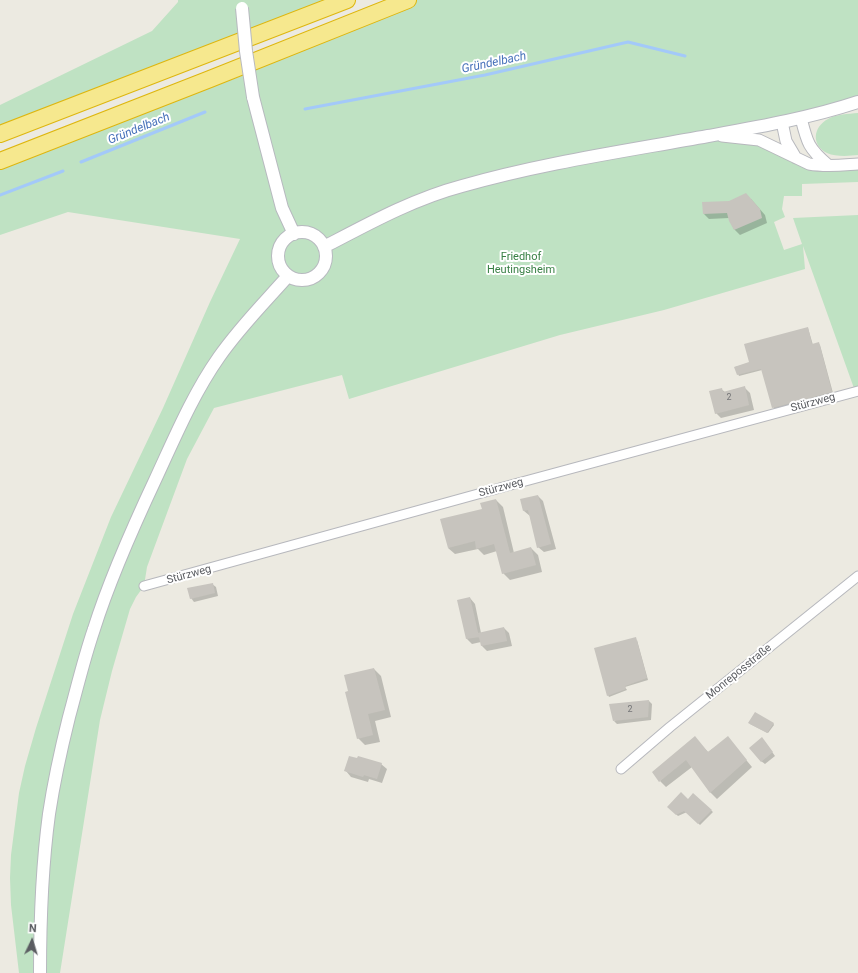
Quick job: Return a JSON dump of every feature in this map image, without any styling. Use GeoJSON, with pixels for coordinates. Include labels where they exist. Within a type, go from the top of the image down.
{"type":"FeatureCollection","features":[{"type":"Feature","properties":{"kind":"highway"},"geometry":{"type":"LineString","coordinates":[[0,134],[347,0]]}},
{"type":"Feature","properties":{"kind":"highway"},"geometry":{"type":"LineString","coordinates":[[0,161],[408,0]]}},
{"type":"Feature","properties":{"kind":"main road"},"geometry":{"type":"LineString","coordinates":[[242,4],[246,51],[253,97],[282,208],[294,234]]}},
{"type":"Feature","properties":{"kind":"main road"},"geometry":{"type":"LineString","coordinates":[[324,247],[424,198],[461,186],[567,162],[801,118],[858,102]]}},
{"type":"Feature","properties":{"kind":"main road"},"geometry":{"type":"LineString","coordinates":[[301,232],[308,233],[315,236],[324,247],[326,256],[325,264],[320,272],[313,278],[305,281],[296,280],[282,271],[277,257],[278,250],[287,237],[301,232]]}},
{"type":"Feature","properties":{"kind":"main road"},"geometry":{"type":"LineString","coordinates":[[40,973],[43,875],[49,813],[61,751],[78,681],[94,628],[118,564],[143,505],[205,378],[243,326],[288,276]]}},
{"type":"Feature","properties":{"kind":"street"},"geometry":{"type":"LineString","coordinates":[[801,118],[811,150],[828,165]]}},
{"type":"Feature","properties":{"kind":"street"},"geometry":{"type":"LineString","coordinates":[[782,122],[786,142],[797,158]]}},
{"type":"Feature","properties":{"kind":"street"},"geometry":{"type":"LineString","coordinates":[[701,137],[726,136],[758,140],[809,164],[858,164]]}},
{"type":"Feature","properties":{"kind":"street","name":"Stürzweg"},"geometry":{"type":"LineString","coordinates":[[144,586],[858,391]]}},
{"type":"Feature","properties":{"kind":"street","name":"Monreposstraße"},"geometry":{"type":"LineString","coordinates":[[621,769],[670,727],[858,576]]}},
{"type":"Feature","properties":{"kind":"green space"},"geometry":{"type":"Polygon","coordinates":[[[178,0],[347,0],[0,134],[0,105],[152,31],[178,2],[178,0]]]}},
{"type":"Feature","properties":{"kind":"green space","name":"Friedhof Heutingsheim"},"geometry":{"type":"Polygon","coordinates":[[[408,0],[858,0],[858,100],[741,137],[800,160],[858,164],[858,182],[802,184],[802,196],[784,196],[782,209],[785,217],[774,222],[784,250],[802,244],[793,218],[858,215],[858,391],[855,391],[803,246],[805,269],[664,310],[560,335],[349,399],[342,375],[214,408],[187,459],[147,567],[144,586],[130,609],[112,671],[100,720],[60,973],[19,973],[11,905],[11,855],[19,793],[36,728],[73,614],[111,517],[163,408],[240,239],[68,212],[0,235],[0,161],[408,0]]]}},
{"type":"Feature","properties":{"kind":"green space"},"geometry":{"type":"Polygon","coordinates":[[[858,113],[858,155],[834,155],[822,150],[816,141],[816,136],[819,127],[823,122],[835,116],[858,113]]]}},
{"type":"Feature","properties":{"kind":"building"},"geometry":{"type":"Polygon","coordinates":[[[746,193],[760,209],[762,218],[734,230],[727,213],[703,214],[702,202],[729,201],[746,193]]]}},
{"type":"Feature","properties":{"kind":"building"},"geometry":{"type":"Polygon","coordinates":[[[808,327],[812,344],[819,342],[832,392],[772,408],[761,369],[737,375],[734,367],[749,362],[744,344],[808,327]]]}},
{"type":"Feature","properties":{"kind":"building"},"geometry":{"type":"Polygon","coordinates":[[[745,386],[749,405],[715,414],[709,391],[722,388],[723,392],[745,386]]]}},
{"type":"Feature","properties":{"kind":"building"},"geometry":{"type":"Polygon","coordinates":[[[538,495],[551,544],[537,548],[528,510],[523,511],[520,499],[538,495]]]}},
{"type":"Feature","properties":{"kind":"building"},"geometry":{"type":"Polygon","coordinates":[[[496,499],[510,553],[531,547],[536,565],[502,574],[494,544],[476,549],[475,541],[448,548],[440,519],[482,509],[480,503],[496,499]]]}},
{"type":"Feature","properties":{"kind":"building"},"geometry":{"type":"Polygon","coordinates":[[[213,583],[215,593],[190,599],[187,588],[213,583]]]}},
{"type":"Feature","properties":{"kind":"building"},"geometry":{"type":"Polygon","coordinates":[[[470,597],[479,637],[466,639],[457,600],[470,597]]]}},
{"type":"Feature","properties":{"kind":"building"},"geometry":{"type":"Polygon","coordinates":[[[504,627],[507,641],[481,646],[478,633],[504,627]]]}},
{"type":"Feature","properties":{"kind":"building"},"geometry":{"type":"Polygon","coordinates":[[[636,637],[647,678],[625,686],[626,689],[607,696],[594,648],[636,637]]]}},
{"type":"Feature","properties":{"kind":"building"},"geometry":{"type":"Polygon","coordinates":[[[374,668],[385,710],[368,714],[373,735],[357,739],[345,692],[348,691],[344,675],[374,668]]]}},
{"type":"Feature","properties":{"kind":"building"},"geometry":{"type":"Polygon","coordinates":[[[649,700],[648,717],[613,721],[609,704],[649,700]]]}},
{"type":"Feature","properties":{"kind":"building"},"geometry":{"type":"Polygon","coordinates":[[[755,712],[774,723],[767,733],[748,723],[755,712]]]}},
{"type":"Feature","properties":{"kind":"building"},"geometry":{"type":"Polygon","coordinates":[[[695,736],[708,752],[728,736],[747,760],[710,793],[686,760],[659,782],[652,772],[695,736]]]}},
{"type":"Feature","properties":{"kind":"building"},"geometry":{"type":"Polygon","coordinates":[[[762,737],[773,752],[761,762],[749,748],[762,737]]]}},
{"type":"Feature","properties":{"kind":"building"},"geometry":{"type":"Polygon","coordinates":[[[349,756],[357,758],[358,756],[382,763],[377,779],[364,775],[363,777],[344,771],[349,756]]]}},
{"type":"Feature","properties":{"kind":"building"},"geometry":{"type":"Polygon","coordinates":[[[681,792],[688,799],[693,793],[712,810],[698,824],[684,811],[676,815],[667,807],[681,792]]]}},
{"type":"Feature","properties":{"kind":"waterway","name":"Gründelbach"},"geometry":{"type":"LineString","coordinates":[[305,109],[485,75],[628,42],[685,56]]}},
{"type":"Feature","properties":{"kind":"waterway","name":"Gründelbach"},"geometry":{"type":"LineString","coordinates":[[81,162],[205,112]]}},
{"type":"Feature","properties":{"kind":"waterway","name":"Gründelbach"},"geometry":{"type":"LineString","coordinates":[[0,195],[63,171]]}}]}
